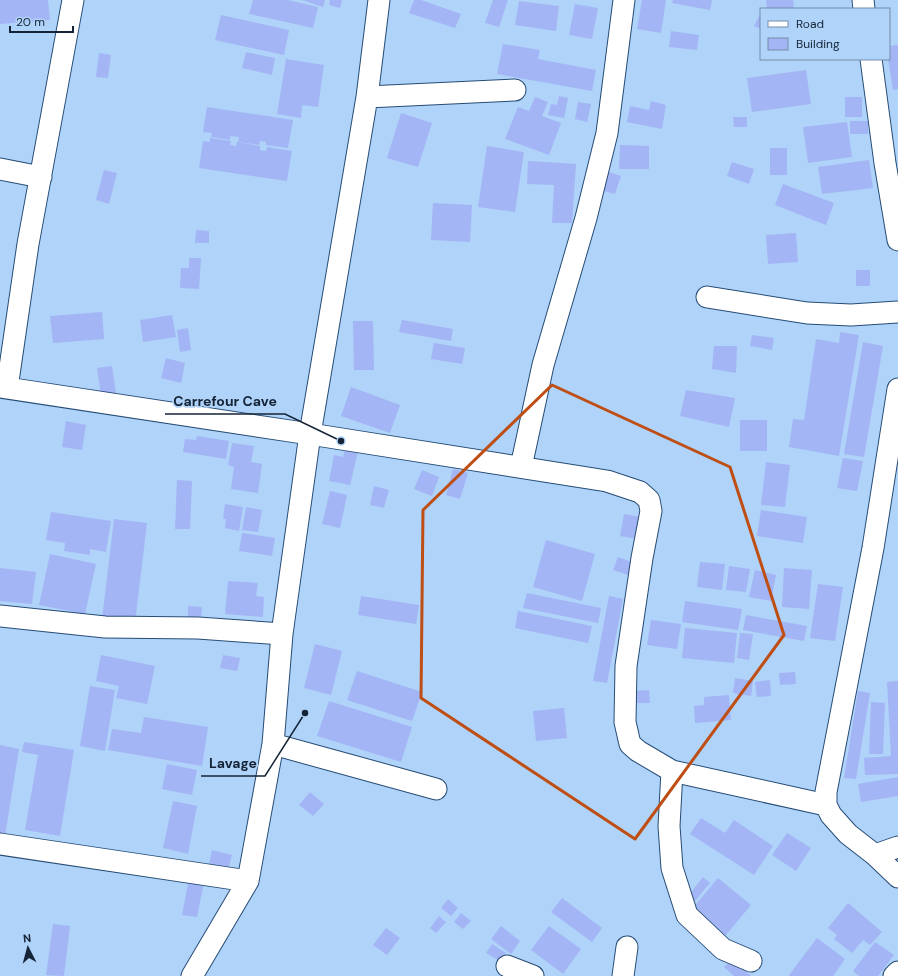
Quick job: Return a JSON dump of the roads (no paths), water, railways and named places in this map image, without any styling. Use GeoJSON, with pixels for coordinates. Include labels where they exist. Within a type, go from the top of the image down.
{"type":"FeatureCollection","features":[{"type":"Feature","properties":{"kind":"street"},"geometry":{"type":"LineString","coordinates":[[73,0],[28,244],[4,387],[608,481],[640,492],[649,500],[651,511],[642,558],[626,666],[625,722],[630,744],[638,751],[672,771],[826,805]]}},
{"type":"Feature","properties":{"kind":"street"},"geometry":{"type":"LineString","coordinates":[[192,976],[248,881],[273,744],[282,634],[310,434],[367,97],[379,0]]}},
{"type":"Feature","properties":{"kind":"street"},"geometry":{"type":"LineString","coordinates":[[522,467],[543,365],[586,218],[607,133],[624,0]]}},
{"type":"Feature","properties":{"kind":"street"},"geometry":{"type":"LineString","coordinates":[[871,60],[885,163],[898,240]]}},
{"type":"Feature","properties":{"kind":"street"},"geometry":{"type":"LineString","coordinates":[[367,97],[515,90]]}},
{"type":"Feature","properties":{"kind":"street"},"geometry":{"type":"LineString","coordinates":[[0,169],[41,176]]}},
{"type":"Feature","properties":{"kind":"street"},"geometry":{"type":"LineString","coordinates":[[707,297],[807,313],[851,315],[898,312]]}},
{"type":"Feature","properties":{"kind":"street"},"geometry":{"type":"LineString","coordinates":[[898,389],[873,548],[826,792],[826,805],[831,815],[848,834],[875,855],[898,877]]}},
{"type":"Feature","properties":{"kind":"street"},"geometry":{"type":"LineString","coordinates":[[0,616],[105,627],[198,628],[282,634]]}},
{"type":"Feature","properties":{"kind":"street"},"geometry":{"type":"LineString","coordinates":[[273,744],[436,789]]}},
{"type":"Feature","properties":{"kind":"street"},"geometry":{"type":"LineString","coordinates":[[672,771],[668,826],[672,868],[687,915],[723,949],[751,961]]}},
{"type":"Feature","properties":{"kind":"street"},"geometry":{"type":"LineString","coordinates":[[0,844],[248,881]]}},
{"type":"Feature","properties":{"kind":"street"},"geometry":{"type":"LineString","coordinates":[[875,855],[898,847]]}},
{"type":"Feature","properties":{"kind":"street"},"geometry":{"type":"LineString","coordinates":[[623,976],[627,947]]}},
{"type":"Feature","properties":{"kind":"street"},"geometry":{"type":"LineString","coordinates":[[508,966],[533,976]]}},
{"type":"Feature","properties":{"kind":"street"},"geometry":{"type":"LineString","coordinates":[[894,976],[898,972]]}},
{"type":"Feature","properties":{"kind":"place","name":"Carrefour Cave"},"geometry":{"type":"Point","coordinates":[341,441]}},
{"type":"Feature","properties":{"kind":"place","name":"Lavage"},"geometry":{"type":"Point","coordinates":[305,713]}}]}
